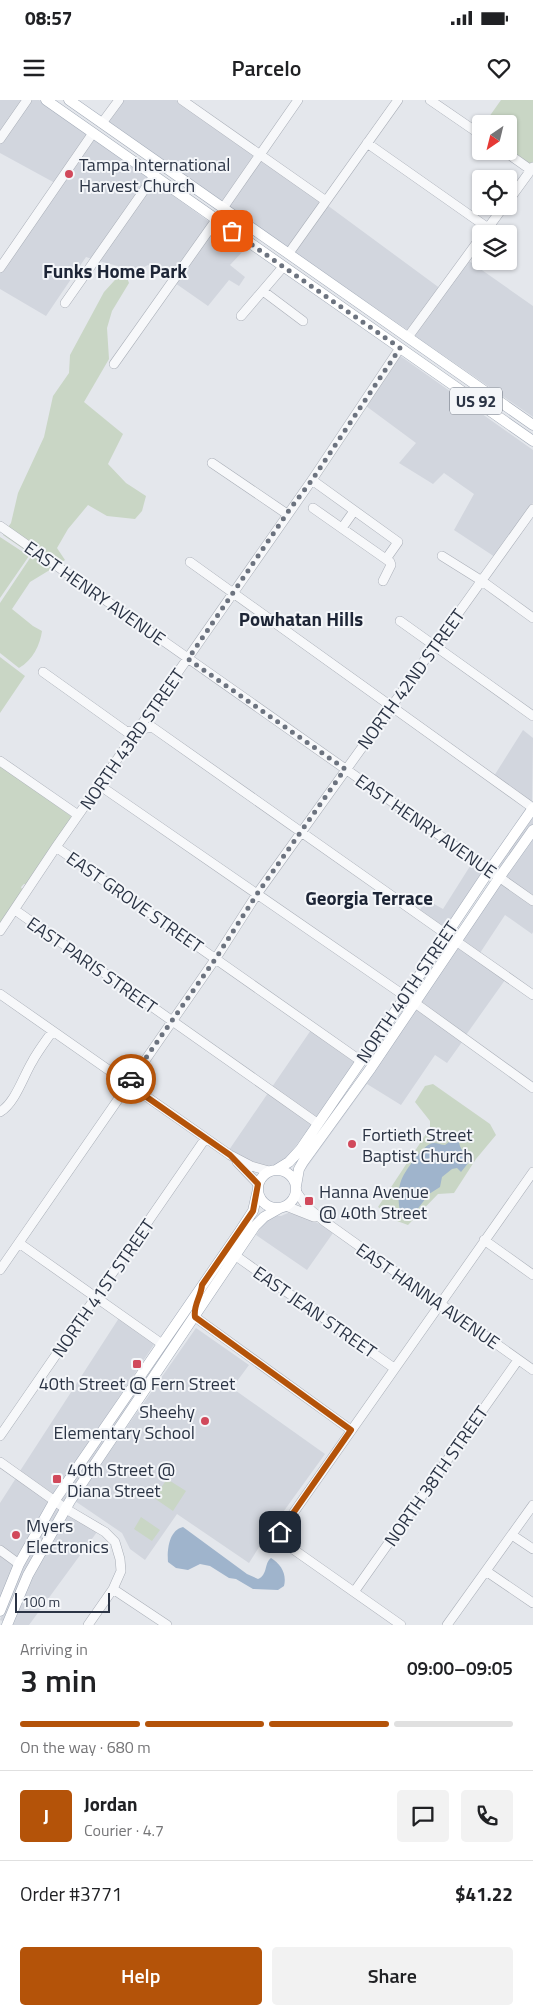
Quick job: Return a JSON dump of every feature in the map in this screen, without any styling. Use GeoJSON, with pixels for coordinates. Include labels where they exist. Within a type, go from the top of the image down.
{"type":"FeatureCollection","features":[{"type":"Feature","properties":{"kind":"main road","name":"US 92"},"geometry":{"type":"LineString","coordinates":[[46,100],[533,442]]}},
{"type":"Feature","properties":{"kind":"main road"},"geometry":{"type":"LineString","coordinates":[[55,100],[89,124],[102,123]]}},
{"type":"Feature","properties":{"kind":"main road","name":"US 92"},"geometry":{"type":"LineString","coordinates":[[69,100],[533,425]]}},
{"type":"Feature","properties":{"kind":"main road"},"geometry":{"type":"LineString","coordinates":[[93,133],[104,133],[130,150],[148,155]]}},
{"type":"Feature","properties":{"kind":"main road"},"geometry":{"type":"LineString","coordinates":[[383,336],[391,335],[399,341],[408,337]]}},
{"type":"Feature","properties":{"kind":"main road"},"geometry":{"type":"LineString","coordinates":[[400,348],[407,346],[415,352],[426,350]]}},
{"type":"Feature","properties":{"kind":"main road","name":"NORTH 40TH STREET"},"geometry":{"type":"LineString","coordinates":[[272,1171],[295,1156],[533,808]]}},
{"type":"Feature","properties":{"kind":"main road","name":"NORTH 40TH STREET"},"geometry":{"type":"LineString","coordinates":[[296,1189],[299,1170],[303,1162],[415,1003],[533,830]]}},
{"type":"Feature","properties":{"kind":"main road"},"geometry":{"type":"LineString","coordinates":[[0,1611],[19,1564],[54,1500],[253,1211],[260,1179],[272,1171],[288,1173],[292,1177],[296,1189],[294,1197],[283,1207],[259,1221],[66,1509],[28,1575],[7,1625]]}},
{"type":"Feature","properties":{"kind":"main road"},"geometry":{"type":"LineString","coordinates":[[258,1187],[261,1200],[265,1204],[283,1207]]}},
{"type":"Feature","properties":{"kind":"main road"},"geometry":{"type":"LineString","coordinates":[[195,1317],[194,1310],[202,1294],[202,1285]]}},
{"type":"Feature","properties":{"kind":"street"},"geometry":{"type":"LineString","coordinates":[[0,139],[27,100]]}},
{"type":"Feature","properties":{"kind":"street"},"geometry":{"type":"LineString","coordinates":[[102,123],[119,100]]}},
{"type":"Feature","properties":{"kind":"street"},"geometry":{"type":"LineString","coordinates":[[182,100],[326,201]]}},
{"type":"Feature","properties":{"kind":"street"},"geometry":{"type":"LineString","coordinates":[[223,208],[298,100]]}},
{"type":"Feature","properties":{"kind":"street"},"geometry":{"type":"LineString","coordinates":[[289,253],[398,100]]}},
{"type":"Feature","properties":{"kind":"street"},"geometry":{"type":"LineString","coordinates":[[430,100],[472,130]]}},
{"type":"Feature","properties":{"kind":"street"},"geometry":{"type":"LineString","coordinates":[[1,263],[93,133]]}},
{"type":"Feature","properties":{"kind":"street"},"geometry":{"type":"LineString","coordinates":[[367,143],[478,225]]}},
{"type":"Feature","properties":{"kind":"street"},"geometry":{"type":"LineString","coordinates":[[517,189],[532,169],[518,160]]}},
{"type":"Feature","properties":{"kind":"street"},"geometry":{"type":"LineString","coordinates":[[66,303],[154,176]]}},
{"type":"Feature","properties":{"kind":"street"},"geometry":{"type":"LineString","coordinates":[[114,364],[216,220]]}},
{"type":"Feature","properties":{"kind":"street"},"geometry":{"type":"LineString","coordinates":[[408,337],[472,249]]}},
{"type":"Feature","properties":{"kind":"street"},"geometry":{"type":"LineString","coordinates":[[241,316],[283,267]]}},
{"type":"Feature","properties":{"kind":"street"},"geometry":{"type":"LineString","coordinates":[[263,291],[303,321]]}},
{"type":"Feature","properties":{"kind":"street","name":"NORTH 43RD STREET"},"geometry":{"type":"LineString","coordinates":[[0,930],[312,480],[400,348]]}},
{"type":"Feature","properties":{"kind":"street"},"geometry":{"type":"LineString","coordinates":[[212,463],[287,514]]}},
{"type":"Feature","properties":{"kind":"street"},"geometry":{"type":"LineString","coordinates":[[312,480],[398,542],[386,559]]}},
{"type":"Feature","properties":{"kind":"street"},"geometry":{"type":"LineString","coordinates":[[313,508],[386,559],[391,565],[383,581]]}},
{"type":"Feature","properties":{"kind":"street","name":"NORTH 42ND STREET"},"geometry":{"type":"LineString","coordinates":[[0,1270],[216,958],[300,832],[533,509]]}},
{"type":"Feature","properties":{"kind":"street"},"geometry":{"type":"LineString","coordinates":[[342,528],[354,511]]}},
{"type":"Feature","properties":{"kind":"street"},"geometry":{"type":"LineString","coordinates":[[525,521],[533,527]]}},
{"type":"Feature","properties":{"kind":"street","name":"EAST HENRY AVENUE"},"geometry":{"type":"LineString","coordinates":[[0,526],[533,902]]}},
{"type":"Feature","properties":{"kind":"street"},"geometry":{"type":"LineString","coordinates":[[442,556],[482,581],[533,618]]}},
{"type":"Feature","properties":{"kind":"street"},"geometry":{"type":"LineString","coordinates":[[190,562],[533,808]]}},
{"type":"Feature","properties":{"kind":"street"},"geometry":{"type":"LineString","coordinates":[[400,621],[533,716]]}},
{"type":"Feature","properties":{"kind":"street"},"geometry":{"type":"LineString","coordinates":[[43,672],[127,732],[152,727],[446,934]]}},
{"type":"Feature","properties":{"kind":"street"},"geometry":{"type":"LineString","coordinates":[[0,761],[78,815]]}},
{"type":"Feature","properties":{"kind":"street"},"geometry":{"type":"LineString","coordinates":[[99,785],[415,1003],[533,1088]]}},
{"type":"Feature","properties":{"kind":"street","name":"EAST GROVE STREET"},"geometry":{"type":"LineString","coordinates":[[56,847],[361,1061]]}},
{"type":"Feature","properties":{"kind":"street","name":"EAST PARIS STREET"},"geometry":{"type":"LineString","coordinates":[[15,910],[317,1123]]}},
{"type":"Feature","properties":{"kind":"street"},"geometry":{"type":"LineString","coordinates":[[456,941],[533,995]]}},
{"type":"Feature","properties":{"kind":"street"},"geometry":{"type":"LineString","coordinates":[[2,996],[205,1139],[251,1166],[272,1171]]}},
{"type":"Feature","properties":{"kind":"street"},"geometry":{"type":"LineString","coordinates":[[0,1112],[13,1097],[33,1060],[52,1032]]}},
{"type":"Feature","properties":{"kind":"street","name":"NORTH 41ST STREET"},"geometry":{"type":"LineString","coordinates":[[0,1436],[205,1139]]}},
{"type":"Feature","properties":{"kind":"street"},"geometry":{"type":"LineString","coordinates":[[230,1155],[258,1187]]}},
{"type":"Feature","properties":{"kind":"street"},"geometry":{"type":"LineString","coordinates":[[401,1625],[278,1537],[484,1240],[531,1178]]}},
{"type":"Feature","properties":{"kind":"street","name":"EAST HANNA AVENUE"},"geometry":{"type":"LineString","coordinates":[[296,1189],[307,1207],[324,1221],[533,1370]]}},
{"type":"Feature","properties":{"kind":"street","name":"EAST HANNA AVENUE"},"geometry":{"type":"LineString","coordinates":[[283,1207],[324,1221]]}},
{"type":"Feature","properties":{"kind":"street"},"geometry":{"type":"LineString","coordinates":[[484,1240],[533,1275]]}},
{"type":"Feature","properties":{"kind":"street"},"geometry":{"type":"LineString","coordinates":[[19,1243],[162,1344]]}},
{"type":"Feature","properties":{"kind":"street","name":"EAST JEAN STREET"},"geometry":{"type":"LineString","coordinates":[[236,1256],[394,1368]]}},
{"type":"Feature","properties":{"kind":"street"},"geometry":{"type":"LineString","coordinates":[[195,1317],[351,1430]]}},
{"type":"Feature","properties":{"kind":"street","name":"NORTH 38TH STREET"},"geometry":{"type":"LineString","coordinates":[[354,1592],[518,1360]]}},
{"type":"Feature","properties":{"kind":"street"},"geometry":{"type":"LineString","coordinates":[[0,1462],[66,1509],[104,1532],[115,1542],[121,1571],[113,1590],[88,1625]]}},
{"type":"Feature","properties":{"kind":"street"},"geometry":{"type":"LineString","coordinates":[[447,1625],[533,1505]]}},
{"type":"Feature","properties":{"kind":"street"},"geometry":{"type":"LineString","coordinates":[[512,1535],[533,1549]]}},
{"type":"Feature","properties":{"kind":"street"},"geometry":{"type":"LineString","coordinates":[[0,1550],[19,1564]]}},
{"type":"Feature","properties":{"kind":"street"},"geometry":{"type":"LineString","coordinates":[[486,1571],[533,1603]]}},
{"type":"Feature","properties":{"kind":"street"},"geometry":{"type":"LineString","coordinates":[[113,1590],[167,1625]]}},
{"type":"Feature","properties":{"kind":"shaded area"},"geometry":{"type":"Polygon","coordinates":[[[0,100],[23,100],[0,133],[0,100]]]}},
{"type":"Feature","properties":{"kind":"shaded area"},"geometry":{"type":"Polygon","coordinates":[[[31,100],[39,100],[88,135],[55,183],[0,153],[0,144],[31,100]]]}},
{"type":"Feature","properties":{"kind":"shaded area"},"geometry":{"type":"Polygon","coordinates":[[[123,100],[176,100],[255,156],[222,202],[108,121],[123,100]]]}},
{"type":"Feature","properties":{"kind":"shaded area"},"geometry":{"type":"Polygon","coordinates":[[[94,138],[149,178],[92,259],[86,257],[46,316],[0,289],[0,273],[94,138]]]}},
{"type":"Feature","properties":{"kind":"shaded area"},"geometry":{"type":"Polygon","coordinates":[[[260,160],[321,202],[289,248],[228,206],[260,160]]]}},
{"type":"Feature","properties":{"kind":"shaded area"},"geometry":{"type":"Polygon","coordinates":[[[154,182],[211,223],[170,280],[148,265],[126,276],[125,268],[99,261],[154,182]]]}},
{"type":"Feature","properties":{"kind":"shaded area"},"geometry":{"type":"Polygon","coordinates":[[[327,205],[441,289],[409,331],[294,252],[327,205]]]}},
{"type":"Feature","properties":{"kind":"shaded area"},"geometry":{"type":"Polygon","coordinates":[[[216,226],[246,248],[230,265],[245,277],[239,286],[229,280],[208,306],[175,283],[216,226]]]}},
{"type":"Feature","properties":{"kind":"shaded area"},"geometry":{"type":"Polygon","coordinates":[[[469,261],[472,263],[472,270],[482,270],[533,306],[533,417],[414,335],[469,261]]]}},
{"type":"Feature","properties":{"kind":"shaded area"},"geometry":{"type":"Polygon","coordinates":[[[399,355],[533,450],[533,503],[495,557],[454,530],[474,494],[444,473],[433,484],[399,463],[416,443],[366,406],[399,355]]]}},
{"type":"Feature","properties":{"kind":"shaded area"},"geometry":{"type":"Polygon","coordinates":[[[523,730],[533,738],[532,804],[494,776],[523,730]]]}},
{"type":"Feature","properties":{"kind":"shaded area"},"geometry":{"type":"Polygon","coordinates":[[[533,814],[533,824],[498,873],[493,869],[533,814]]]}},
{"type":"Feature","properties":{"kind":"shaded area"},"geometry":{"type":"Polygon","coordinates":[[[533,835],[533,897],[503,876],[533,835]]]}},
{"type":"Feature","properties":{"kind":"shaded area"},"geometry":{"type":"Polygon","coordinates":[[[472,863],[484,872],[445,929],[419,911],[427,900],[443,909],[472,863]]]}},
{"type":"Feature","properties":{"kind":"shaded area"},"geometry":{"type":"Polygon","coordinates":[[[499,882],[533,906],[533,932],[532,934],[505,915],[480,953],[461,940],[499,882]]]}},
{"type":"Feature","properties":{"kind":"shaded area"},"geometry":{"type":"Polygon","coordinates":[[[457,946],[505,980],[466,1035],[420,1002],[457,946]]]}},
{"type":"Feature","properties":{"kind":"shaded area"},"geometry":{"type":"Polygon","coordinates":[[[416,1008],[462,1042],[447,1063],[435,1055],[401,1105],[367,1084],[299,1178],[298,1175],[416,1008]]]}},
{"type":"Feature","properties":{"kind":"shaded area"},"geometry":{"type":"Polygon","coordinates":[[[311,1030],[356,1062],[316,1118],[272,1087],[311,1030]]]}},
{"type":"Feature","properties":{"kind":"shaded area"},"geometry":{"type":"Polygon","coordinates":[[[268,1093],[312,1124],[282,1164],[267,1166],[253,1163],[229,1150],[268,1093]]]}},
{"type":"Feature","properties":{"kind":"shaded area"},"geometry":{"type":"Polygon","coordinates":[[[288,1213],[298,1214],[322,1225],[333,1233],[307,1270],[256,1235],[270,1215],[281,1216],[288,1213]]]}},
{"type":"Feature","properties":{"kind":"shaded area"},"geometry":{"type":"Polygon","coordinates":[[[119,1318],[155,1343],[54,1495],[20,1471],[119,1318]]]}},
{"type":"Feature","properties":{"kind":"shaded area","name":"Sheehy Elementary School"},"geometry":{"type":"Polygon","coordinates":[[[196,1328],[249,1365],[232,1388],[325,1454],[268,1533],[249,1563],[177,1514],[145,1560],[130,1549],[122,1533],[75,1501],[196,1328]]]}},
{"type":"Feature","properties":{"kind":"shaded area"},"geometry":{"type":"Polygon","coordinates":[[[164,1341],[171,1346],[65,1504],[59,1499],[164,1341]]]}},
{"type":"Feature","properties":{"kind":"shaded area"},"geometry":{"type":"Polygon","coordinates":[[[16,1478],[50,1502],[19,1559],[0,1546],[0,1503],[16,1478]]]}},
{"type":"Feature","properties":{"kind":"shaded area"},"geometry":{"type":"Polygon","coordinates":[[[55,1506],[61,1510],[5,1622],[0,1620],[22,1566],[55,1506]]]}},
{"type":"Feature","properties":{"kind":"shaded area"},"geometry":{"type":"Polygon","coordinates":[[[67,1514],[97,1532],[29,1625],[11,1625],[32,1573],[67,1514]]]}},
{"type":"Feature","properties":{"kind":"shaded area"},"geometry":{"type":"Polygon","coordinates":[[[0,1555],[15,1566],[0,1602],[0,1555]]]}},
{"type":"Feature","properties":{"kind":"green space"},"geometry":{"type":"Polygon","coordinates":[[[501,100],[533,100],[533,167],[518,157],[518,115],[490,115],[501,100]]]}},
{"type":"Feature","properties":{"kind":"green space"},"geometry":{"type":"Polygon","coordinates":[[[124,270],[129,283],[112,311],[107,328],[109,359],[84,402],[123,434],[108,464],[126,483],[146,496],[142,511],[135,519],[107,516],[88,505],[68,529],[57,548],[65,560],[59,564],[8,527],[11,523],[18,493],[44,437],[53,396],[69,373],[70,355],[104,292],[124,270]]]}},
{"type":"Feature","properties":{"kind":"green space"},"geometry":{"type":"Polygon","coordinates":[[[4,534],[53,568],[30,582],[12,609],[42,631],[40,642],[35,652],[19,668],[0,653],[0,603],[32,555],[4,534]]]}},
{"type":"Feature","properties":{"kind":"green space"},"geometry":{"type":"Polygon","coordinates":[[[0,537],[29,556],[0,598],[0,537]]]}},
{"type":"Feature","properties":{"kind":"green space"},"geometry":{"type":"Polygon","coordinates":[[[0,657],[25,676],[0,713],[0,657]]]}},
{"type":"Feature","properties":{"kind":"green space"},"geometry":{"type":"Polygon","coordinates":[[[0,765],[71,816],[70,822],[28,885],[24,884],[21,887],[23,891],[0,923],[0,765]]]}},
{"type":"Feature","properties":{"kind":"green space"},"geometry":{"type":"Polygon","coordinates":[[[433,1084],[490,1124],[496,1135],[476,1159],[454,1193],[438,1194],[408,1225],[397,1221],[378,1207],[430,1128],[430,1121],[415,1102],[425,1086],[433,1084]]]}},
{"type":"Feature","properties":{"kind":"green space"},"geometry":{"type":"Polygon","coordinates":[[[167,1479],[186,1491],[173,1511],[154,1498],[167,1479]]]}},
{"type":"Feature","properties":{"kind":"green space"},"geometry":{"type":"Polygon","coordinates":[[[141,1517],[160,1530],[152,1541],[134,1529],[141,1517]]]}},
{"type":"Feature","properties":{"kind":"water"},"geometry":{"type":"Polygon","coordinates":[[[467,1129],[473,1130],[467,1140],[462,1140],[459,1143],[469,1162],[461,1172],[457,1168],[452,1169],[442,1177],[440,1187],[429,1194],[410,1219],[404,1217],[399,1204],[399,1189],[403,1177],[413,1161],[426,1146],[432,1143],[445,1145],[467,1129]]]}},
{"type":"Feature","properties":{"kind":"water"},"geometry":{"type":"Polygon","coordinates":[[[183,1527],[247,1574],[258,1579],[265,1572],[267,1563],[271,1558],[278,1563],[282,1570],[285,1577],[284,1586],[278,1590],[253,1589],[236,1579],[229,1578],[210,1566],[200,1564],[188,1570],[176,1568],[168,1562],[169,1546],[172,1536],[178,1529],[183,1527]]]}},
{"type":"Feature","properties":{"kind":"way so far"},"geometry":{"type":"LineString","coordinates":[[131,1079],[345,769],[188,659],[290,509],[312,480],[400,348],[232,231]]}},
{"type":"Feature","properties":{"kind":"place","name":"Tampa International Harvest Church"},"geometry":{"type":"Point","coordinates":[69,174]}},
{"type":"Feature","properties":{"kind":"place","name":"Fortieth Street Baptist Church"},"geometry":{"type":"Point","coordinates":[352,1144]}},
{"type":"Feature","properties":{"kind":"place","name":"Hanna Avenue @ 40th Street"},"geometry":{"type":"Point","coordinates":[309,1201]}},
{"type":"Feature","properties":{"kind":"place","name":"40th Street @ Fern Street"},"geometry":{"type":"Point","coordinates":[137,1364]}},
{"type":"Feature","properties":{"kind":"place","name":"Sheehy Elementary School"},"geometry":{"type":"Point","coordinates":[205,1421]}},
{"type":"Feature","properties":{"kind":"place","name":"40th Street @ Diana Street"},"geometry":{"type":"Point","coordinates":[57,1479]}},
{"type":"Feature","properties":{"kind":"place","name":"Myers Electronics"},"geometry":{"type":"Point","coordinates":[16,1535]}},
{"type":"Feature","properties":{"kind":"district","name":"Funks Home Park"},"geometry":{"type":"Point","coordinates":[115,270]}},
{"type":"Feature","properties":{"kind":"district","name":"Powhatan Hills"},"geometry":{"type":"Point","coordinates":[301,618]}},
{"type":"Feature","properties":{"kind":"district","name":"Georgia Terrace"},"geometry":{"type":"Point","coordinates":[369,897]}},
{"type":"Feature","properties":{"kind":"route"},"geometry":{"type":"LineString","coordinates":[[131,1079],[128,1084],[230,1155],[258,1184],[253,1211],[202,1285],[202,1294],[195,1304],[195,1317],[203,1325],[351,1430],[280,1532]]}}]}
